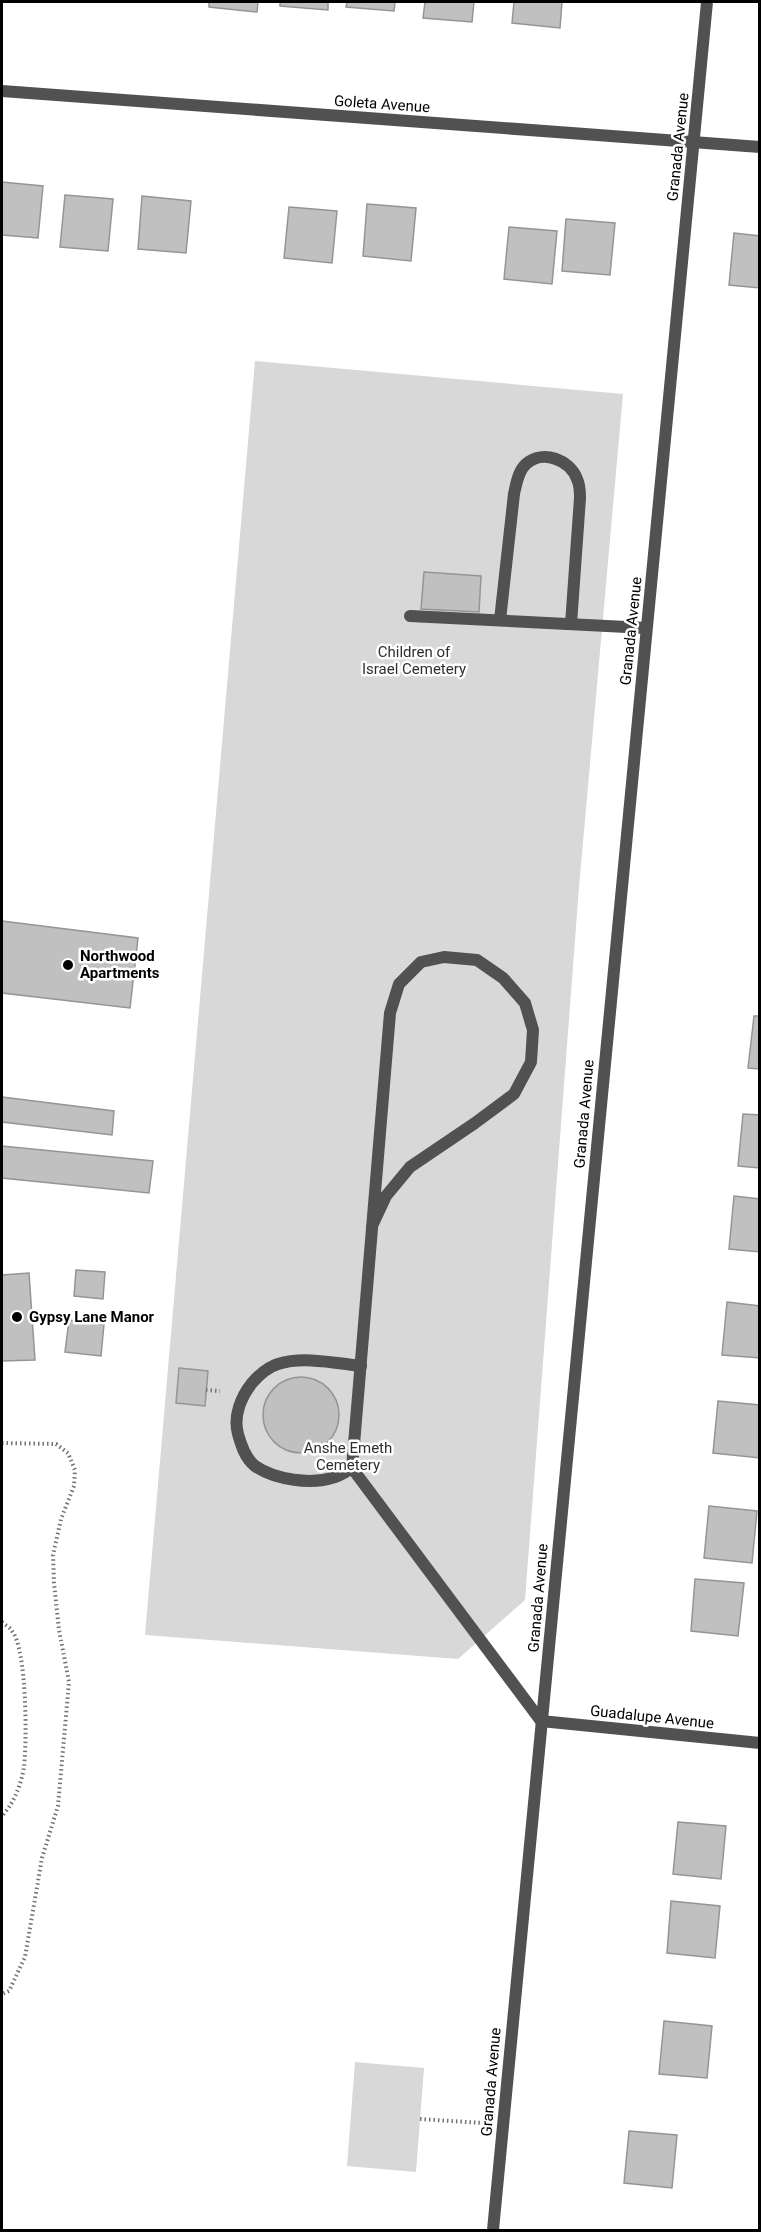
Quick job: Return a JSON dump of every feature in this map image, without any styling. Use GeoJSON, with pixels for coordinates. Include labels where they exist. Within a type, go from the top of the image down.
{"type":"FeatureCollection","features":[{"type":"Feature","properties":{"kind":"street","name":"Granada Avenue"},"geometry":{"type":"LineString","coordinates":[[493,2230],[707,2]]}},
{"type":"Feature","properties":{"kind":"street","name":"Goleta Avenue"},"geometry":{"type":"LineString","coordinates":[[2,91],[759,147]]}},
{"type":"Feature","properties":{"kind":"street"},"geometry":{"type":"LineString","coordinates":[[500,620],[514,494],[518,477],[526,464],[541,457],[554,457],[568,466],[578,480],[580,498],[571,624]]}},
{"type":"Feature","properties":{"kind":"street"},"geometry":{"type":"LineString","coordinates":[[410,616],[646,628]]}},
{"type":"Feature","properties":{"kind":"street"},"geometry":{"type":"LineString","coordinates":[[372,1226],[386,1196],[410,1167],[514,1094],[531,1062],[533,1030],[525,1003],[502,978],[477,960],[444,957],[421,962],[399,984],[390,1013],[372,1226],[361,1366],[352,1468],[541,1721]]}},
{"type":"Feature","properties":{"kind":"street"},"geometry":{"type":"LineString","coordinates":[[352,1468],[336,1477],[319,1480],[296,1479],[273,1474],[254,1465],[242,1449],[236,1427],[238,1408],[245,1391],[260,1374],[277,1364],[302,1361],[361,1366]]}},
{"type":"Feature","properties":{"kind":"street","name":"Guadalupe Avenue"},"geometry":{"type":"LineString","coordinates":[[541,1721],[759,1743]]}},
{"type":"Feature","properties":{"kind":"path"},"geometry":{"type":"LineString","coordinates":[[2,1443],[56,1444],[68,1453],[75,1470],[74,1486],[61,1519],[53,1555],[59,1630],[69,1682],[58,1806],[42,1858],[25,1957],[9,1991],[2,1994]]}},
{"type":"Feature","properties":{"kind":"path"},"geometry":{"type":"LineString","coordinates":[[2,1622],[13,1631],[21,1655],[25,1707],[24,1767],[16,1796],[2,1816]]}},
{"type":"Feature","properties":{"kind":"path"},"geometry":{"type":"LineString","coordinates":[[420,2119],[502,2124]]}},
{"type":"Feature","properties":{"kind":"green space","name":"Anshe Emeth Cemetery"},"geometry":{"type":"Polygon","coordinates":[[[255,361],[623,394],[579,887],[525,1600],[458,1659],[145,1635],[255,361]]]}},
{"type":"Feature","properties":{"kind":"green space"},"geometry":{"type":"Polygon","coordinates":[[[355,2062],[424,2068],[416,2172],[347,2166],[355,2062]]]}},
{"type":"Feature","properties":{"kind":"building"},"geometry":{"type":"Polygon","coordinates":[[[209,2],[258,2],[257,12],[209,7],[209,2]]]}},
{"type":"Feature","properties":{"kind":"building"},"geometry":{"type":"Polygon","coordinates":[[[280,2],[328,2],[328,10],[280,6],[280,2]]]}},
{"type":"Feature","properties":{"kind":"building"},"geometry":{"type":"Polygon","coordinates":[[[347,2],[395,2],[394,11],[346,7],[347,2]]]}},
{"type":"Feature","properties":{"kind":"building"},"geometry":{"type":"Polygon","coordinates":[[[425,2],[474,2],[472,22],[423,18],[425,2]]]}},
{"type":"Feature","properties":{"kind":"building"},"geometry":{"type":"Polygon","coordinates":[[[514,2],[562,2],[560,28],[512,23],[514,2]]]}},
{"type":"Feature","properties":{"kind":"building"},"geometry":{"type":"Polygon","coordinates":[[[2,182],[43,186],[38,238],[2,235],[2,182]]]}},
{"type":"Feature","properties":{"kind":"building"},"geometry":{"type":"Polygon","coordinates":[[[65,195],[113,199],[108,251],[60,247],[65,195]]]}},
{"type":"Feature","properties":{"kind":"building"},"geometry":{"type":"Polygon","coordinates":[[[142,196],[191,201],[186,253],[138,249],[142,196]]]}},
{"type":"Feature","properties":{"kind":"building"},"geometry":{"type":"Polygon","coordinates":[[[367,204],[416,208],[411,261],[363,256],[367,204]]]}},
{"type":"Feature","properties":{"kind":"building"},"geometry":{"type":"Polygon","coordinates":[[[289,207],[337,211],[332,263],[284,258],[289,207]]]}},
{"type":"Feature","properties":{"kind":"building"},"geometry":{"type":"Polygon","coordinates":[[[566,219],[615,223],[610,275],[562,271],[566,219]]]}},
{"type":"Feature","properties":{"kind":"building"},"geometry":{"type":"Polygon","coordinates":[[[509,227],[557,231],[552,284],[504,279],[509,227]]]}},
{"type":"Feature","properties":{"kind":"building"},"geometry":{"type":"Polygon","coordinates":[[[734,233],[760,236],[760,288],[729,285],[734,233]]]}},
{"type":"Feature","properties":{"kind":"building"},"geometry":{"type":"Polygon","coordinates":[[[424,572],[481,576],[479,612],[421,609],[424,572]]]}},
{"type":"Feature","properties":{"kind":"building","name":"Northwood Apartments"},"geometry":{"type":"Polygon","coordinates":[[[2,921],[138,938],[130,1008],[2,993],[2,921]]]}},
{"type":"Feature","properties":{"kind":"building"},"geometry":{"type":"Polygon","coordinates":[[[754,1016],[760,1016],[760,1069],[748,1068],[754,1016]]]}},
{"type":"Feature","properties":{"kind":"building"},"geometry":{"type":"Polygon","coordinates":[[[2,1097],[114,1111],[112,1135],[2,1122],[2,1097]]]}},
{"type":"Feature","properties":{"kind":"building"},"geometry":{"type":"Polygon","coordinates":[[[743,1114],[760,1115],[760,1168],[738,1166],[743,1114]]]}},
{"type":"Feature","properties":{"kind":"building"},"geometry":{"type":"Polygon","coordinates":[[[2,1146],[153,1161],[149,1193],[2,1178],[2,1146]]]}},
{"type":"Feature","properties":{"kind":"building"},"geometry":{"type":"Polygon","coordinates":[[[734,1196],[760,1199],[760,1252],[729,1249],[734,1196]]]}},
{"type":"Feature","properties":{"kind":"building"},"geometry":{"type":"Polygon","coordinates":[[[76,1270],[105,1272],[103,1299],[74,1296],[76,1270]]]}},
{"type":"Feature","properties":{"kind":"building","name":"Gypsy Lane Manor"},"geometry":{"type":"Polygon","coordinates":[[[29,1273],[35,1360],[2,1361],[2,1275],[29,1273]]]}},
{"type":"Feature","properties":{"kind":"building"},"geometry":{"type":"Polygon","coordinates":[[[727,1302],[760,1306],[760,1358],[722,1355],[727,1302]]]}},
{"type":"Feature","properties":{"kind":"building"},"geometry":{"type":"Polygon","coordinates":[[[69,1320],[104,1324],[101,1356],[65,1352],[69,1320]]]}},
{"type":"Feature","properties":{"kind":"building"},"geometry":{"type":"Polygon","coordinates":[[[179,1368],[208,1371],[205,1406],[176,1403],[179,1368]]]}},
{"type":"Feature","properties":{"kind":"building"},"geometry":{"type":"Polygon","coordinates":[[[301,1377],[315,1380],[328,1388],[336,1401],[339,1415],[336,1429],[328,1442],[315,1450],[301,1453],[287,1450],[274,1442],[266,1429],[263,1415],[266,1401],[274,1388],[287,1380],[301,1377]]]}},
{"type":"Feature","properties":{"kind":"building"},"geometry":{"type":"Polygon","coordinates":[[[718,1401],[760,1405],[760,1458],[713,1453],[718,1401]]]}},
{"type":"Feature","properties":{"kind":"building"},"geometry":{"type":"Polygon","coordinates":[[[709,1506],[757,1511],[752,1563],[704,1558],[709,1506]]]}},
{"type":"Feature","properties":{"kind":"building"},"geometry":{"type":"Polygon","coordinates":[[[695,1579],[744,1583],[738,1636],[691,1631],[695,1579]]]}},
{"type":"Feature","properties":{"kind":"building"},"geometry":{"type":"Polygon","coordinates":[[[678,1822],[726,1826],[721,1879],[673,1874],[678,1822]]]}},
{"type":"Feature","properties":{"kind":"building"},"geometry":{"type":"Polygon","coordinates":[[[671,1901],[720,1906],[715,1958],[667,1953],[671,1901]]]}},
{"type":"Feature","properties":{"kind":"building"},"geometry":{"type":"Polygon","coordinates":[[[664,2021],[712,2026],[707,2078],[659,2074],[664,2021]]]}},
{"type":"Feature","properties":{"kind":"building"},"geometry":{"type":"Polygon","coordinates":[[[629,2131],[677,2135],[672,2188],[624,2183],[629,2131]]]}},
{"type":"Feature","properties":{"kind":"place","name":"Northwood Apartments"},"geometry":{"type":"Point","coordinates":[68,965]}},
{"type":"Feature","properties":{"kind":"place","name":"Gypsy Lane Manor"},"geometry":{"type":"Point","coordinates":[17,1317]}},
{"type":"Feature","properties":{"kind":"park label","name":"Children of Israel Cemetery"},"geometry":{"type":"Point","coordinates":[414,660]}}]}
